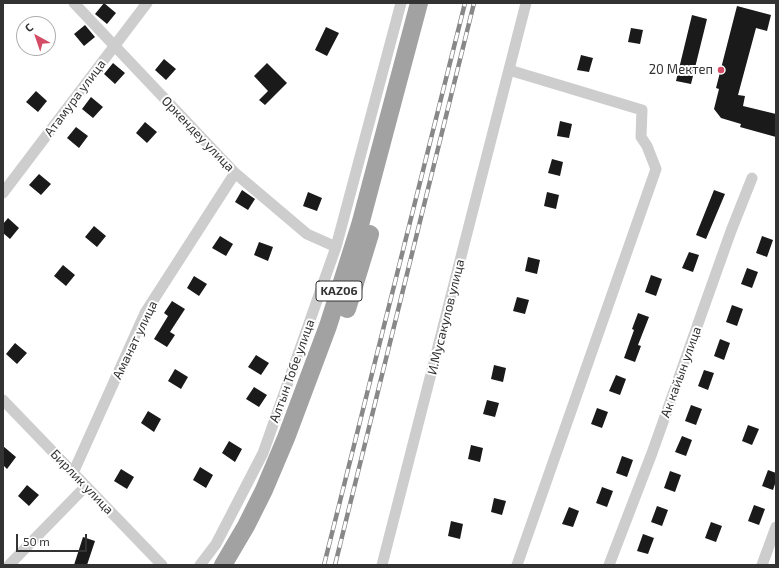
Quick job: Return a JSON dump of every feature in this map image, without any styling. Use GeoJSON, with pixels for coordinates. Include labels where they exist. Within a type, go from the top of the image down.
{"type":"FeatureCollection","features":[{"type":"Feature","properties":{"kind":"highway","name":"KАZ06"},"geometry":{"type":"LineString","coordinates":[[223,565],[246,526],[264,490],[286,438],[328,326],[360,225],[419,3]]}},
{"type":"Feature","properties":{"kind":"highway","name":"KАZ06"},"geometry":{"type":"LineString","coordinates":[[238,565],[257,532],[295,449],[340,330],[372,228],[431,3]]}},
{"type":"Feature","properties":{"kind":"street","name":"Оркендеу улица"},"geometry":{"type":"LineString","coordinates":[[74,3],[114,47],[235,173],[307,234],[336,247]]}},
{"type":"Feature","properties":{"kind":"street","name":"Атамура улица"},"geometry":{"type":"LineString","coordinates":[[3,193],[147,3]]}},
{"type":"Feature","properties":{"kind":"street","name":"Алтын Тобе улица"},"geometry":{"type":"LineString","coordinates":[[200,565],[216,544],[263,453],[336,247],[401,3]]}},
{"type":"Feature","properties":{"kind":"street","name":"И.Мусакулов улица"},"geometry":{"type":"LineString","coordinates":[[382,565],[526,3]]}},
{"type":"Feature","properties":{"kind":"street"},"geometry":{"type":"LineString","coordinates":[[509,70],[642,110],[640,137],[647,146],[656,169],[517,565]]}},
{"type":"Feature","properties":{"kind":"street","name":"Аманат улица"},"geometry":{"type":"LineString","coordinates":[[73,473],[145,314],[235,173]]}},
{"type":"Feature","properties":{"kind":"street","name":"Ак кайын улица"},"geometry":{"type":"LineString","coordinates":[[609,565],[652,453],[731,231],[752,178]]}},
{"type":"Feature","properties":{"kind":"street","name":"Бирлик улица"},"geometry":{"type":"LineString","coordinates":[[3,400],[162,565]]}},
{"type":"Feature","properties":{"kind":"street"},"geometry":{"type":"LineString","coordinates":[[9,565],[86,486]]}},
{"type":"Feature","properties":{"kind":"street"},"geometry":{"type":"LineString","coordinates":[[762,565],[776,527]]}},
{"type":"Feature","properties":{"kind":"building"},"geometry":{"type":"Polygon","coordinates":[[[104,3],[116,13],[107,24],[95,14],[104,3]]]}},
{"type":"Feature","properties":{"kind":"building"},"geometry":{"type":"Polygon","coordinates":[[[737,6],[771,15],[767,31],[756,28],[738,95],[745,96],[743,106],[776,114],[776,137],[740,127],[741,124],[721,118],[714,109],[719,89],[716,88],[737,6]]]}},
{"type":"Feature","properties":{"kind":"building"},"geometry":{"type":"Polygon","coordinates":[[[692,15],[707,19],[691,84],[676,81],[692,15]]]}},
{"type":"Feature","properties":{"kind":"building"},"geometry":{"type":"Polygon","coordinates":[[[85,25],[95,37],[84,46],[74,34],[85,25]]]}},
{"type":"Feature","properties":{"kind":"building"},"geometry":{"type":"Polygon","coordinates":[[[326,27],[339,33],[327,56],[315,50],[326,27]]]}},
{"type":"Feature","properties":{"kind":"building"},"geometry":{"type":"Polygon","coordinates":[[[631,28],[643,30],[640,44],[628,42],[631,28]]]}},
{"type":"Feature","properties":{"kind":"building"},"geometry":{"type":"Polygon","coordinates":[[[581,55],[593,58],[589,72],[577,70],[581,55]]]}},
{"type":"Feature","properties":{"kind":"building"},"geometry":{"type":"Polygon","coordinates":[[[164,59],[176,69],[166,80],[155,70],[164,59]]]}},
{"type":"Feature","properties":{"kind":"building"},"geometry":{"type":"Polygon","coordinates":[[[113,63],[125,73],[115,84],[104,74],[113,63]]]}},
{"type":"Feature","properties":{"kind":"building"},"geometry":{"type":"Polygon","coordinates":[[[267,63],[287,83],[265,105],[259,100],[268,91],[254,76],[267,63]]]}},
{"type":"Feature","properties":{"kind":"building"},"geometry":{"type":"Polygon","coordinates":[[[36,91],[47,101],[38,112],[26,102],[36,91]]]}},
{"type":"Feature","properties":{"kind":"building"},"geometry":{"type":"Polygon","coordinates":[[[91,97],[103,107],[93,118],[82,109],[91,97]]]}},
{"type":"Feature","properties":{"kind":"building"},"geometry":{"type":"Polygon","coordinates":[[[560,121],[572,124],[569,138],[557,136],[560,121]]]}},
{"type":"Feature","properties":{"kind":"building"},"geometry":{"type":"Polygon","coordinates":[[[145,122],[157,132],[147,143],[136,133],[145,122]]]}},
{"type":"Feature","properties":{"kind":"building"},"geometry":{"type":"Polygon","coordinates":[[[76,127],[88,136],[79,148],[67,138],[76,127]]]}},
{"type":"Feature","properties":{"kind":"building"},"geometry":{"type":"Polygon","coordinates":[[[552,159],[563,162],[560,176],[548,173],[552,159]]]}},
{"type":"Feature","properties":{"kind":"building"},"geometry":{"type":"Polygon","coordinates":[[[39,174],[51,184],[41,195],[29,185],[39,174]]]}},
{"type":"Feature","properties":{"kind":"building"},"geometry":{"type":"Polygon","coordinates":[[[242,190],[255,199],[248,210],[235,202],[242,190]]]}},
{"type":"Feature","properties":{"kind":"building"},"geometry":{"type":"Polygon","coordinates":[[[714,190],[725,194],[706,239],[696,235],[714,190]]]}},
{"type":"Feature","properties":{"kind":"building"},"geometry":{"type":"Polygon","coordinates":[[[308,192],[322,198],[317,211],[303,206],[308,192]]]}},
{"type":"Feature","properties":{"kind":"building"},"geometry":{"type":"Polygon","coordinates":[[[547,192],[559,195],[556,209],[544,206],[547,192]]]}},
{"type":"Feature","properties":{"kind":"building"},"geometry":{"type":"Polygon","coordinates":[[[8,218],[19,228],[10,239],[3,233],[3,224],[8,218]]]}},
{"type":"Feature","properties":{"kind":"building"},"geometry":{"type":"Polygon","coordinates":[[[94,226],[106,236],[97,247],[85,237],[94,226]]]}},
{"type":"Feature","properties":{"kind":"building"},"geometry":{"type":"Polygon","coordinates":[[[220,236],[233,244],[226,256],[212,248],[220,236]]]}},
{"type":"Feature","properties":{"kind":"building"},"geometry":{"type":"Polygon","coordinates":[[[762,236],[773,240],[767,257],[756,253],[762,236]]]}},
{"type":"Feature","properties":{"kind":"building"},"geometry":{"type":"Polygon","coordinates":[[[259,242],[273,247],[268,261],[254,255],[259,242]]]}},
{"type":"Feature","properties":{"kind":"building"},"geometry":{"type":"Polygon","coordinates":[[[689,252],[699,255],[693,272],[682,268],[689,252]]]}},
{"type":"Feature","properties":{"kind":"building"},"geometry":{"type":"Polygon","coordinates":[[[528,257],[540,260],[537,274],[525,271],[528,257]]]}},
{"type":"Feature","properties":{"kind":"building"},"geometry":{"type":"Polygon","coordinates":[[[63,265],[75,275],[66,286],[54,276],[63,265]]]}},
{"type":"Feature","properties":{"kind":"building"},"geometry":{"type":"Polygon","coordinates":[[[747,268],[758,272],[752,288],[741,284],[747,268]]]}},
{"type":"Feature","properties":{"kind":"building"},"geometry":{"type":"Polygon","coordinates":[[[651,275],[662,279],[656,296],[645,292],[651,275]]]}},
{"type":"Feature","properties":{"kind":"building"},"geometry":{"type":"Polygon","coordinates":[[[194,276],[207,284],[199,296],[187,288],[194,276]]]}},
{"type":"Feature","properties":{"kind":"building"},"geometry":{"type":"Polygon","coordinates":[[[517,297],[529,300],[525,314],[513,311],[517,297]]]}},
{"type":"Feature","properties":{"kind":"building"},"geometry":{"type":"Polygon","coordinates":[[[172,301],[185,309],[170,332],[175,335],[167,347],[154,339],[168,316],[164,313],[172,301]]]}},
{"type":"Feature","properties":{"kind":"building"},"geometry":{"type":"Polygon","coordinates":[[[732,305],[743,309],[737,326],[726,322],[732,305]]]}},
{"type":"Feature","properties":{"kind":"building"},"geometry":{"type":"Polygon","coordinates":[[[638,313],[649,317],[638,345],[641,346],[635,362],[624,358],[634,330],[632,329],[638,313]]]}},
{"type":"Feature","properties":{"kind":"building"},"geometry":{"type":"Polygon","coordinates":[[[720,339],[730,343],[724,360],[714,356],[720,339]]]}},
{"type":"Feature","properties":{"kind":"building"},"geometry":{"type":"Polygon","coordinates":[[[15,343],[27,353],[17,364],[6,354],[15,343]]]}},
{"type":"Feature","properties":{"kind":"building"},"geometry":{"type":"Polygon","coordinates":[[[256,355],[269,363],[261,375],[248,367],[256,355]]]}},
{"type":"Feature","properties":{"kind":"building"},"geometry":{"type":"Polygon","coordinates":[[[494,365],[506,368],[503,382],[491,379],[494,365]]]}},
{"type":"Feature","properties":{"kind":"building"},"geometry":{"type":"Polygon","coordinates":[[[175,369],[188,377],[181,389],[168,381],[175,369]]]}},
{"type":"Feature","properties":{"kind":"building"},"geometry":{"type":"Polygon","coordinates":[[[704,370],[714,373],[708,390],[698,386],[704,370]]]}},
{"type":"Feature","properties":{"kind":"building"},"geometry":{"type":"Polygon","coordinates":[[[616,375],[626,379],[620,395],[609,391],[616,375]]]}},
{"type":"Feature","properties":{"kind":"building"},"geometry":{"type":"Polygon","coordinates":[[[254,387],[267,395],[259,407],[246,399],[254,387]]]}},
{"type":"Feature","properties":{"kind":"building"},"geometry":{"type":"Polygon","coordinates":[[[487,400],[499,403],[495,417],[483,414],[487,400]]]}},
{"type":"Feature","properties":{"kind":"building"},"geometry":{"type":"Polygon","coordinates":[[[691,405],[702,409],[696,425],[685,421],[691,405]]]}},
{"type":"Feature","properties":{"kind":"building"},"geometry":{"type":"Polygon","coordinates":[[[597,408],[608,412],[602,428],[591,424],[597,408]]]}},
{"type":"Feature","properties":{"kind":"building"},"geometry":{"type":"Polygon","coordinates":[[[148,411],[161,419],[154,432],[141,423],[148,411]]]}},
{"type":"Feature","properties":{"kind":"building"},"geometry":{"type":"Polygon","coordinates":[[[748,425],[759,429],[752,445],[742,441],[748,425]]]}},
{"type":"Feature","properties":{"kind":"building"},"geometry":{"type":"Polygon","coordinates":[[[682,436],[692,440],[686,456],[675,452],[682,436]]]}},
{"type":"Feature","properties":{"kind":"building"},"geometry":{"type":"Polygon","coordinates":[[[229,441],[242,449],[235,462],[222,453],[229,441]]]}},
{"type":"Feature","properties":{"kind":"building"},"geometry":{"type":"Polygon","coordinates":[[[471,445],[483,448],[480,462],[468,459],[471,445]]]}},
{"type":"Feature","properties":{"kind":"building"},"geometry":{"type":"Polygon","coordinates":[[[3,446],[16,457],[7,469],[3,465],[3,446]]]}},
{"type":"Feature","properties":{"kind":"building"},"geometry":{"type":"Polygon","coordinates":[[[622,456],[633,460],[627,477],[616,473],[622,456]]]}},
{"type":"Feature","properties":{"kind":"building"},"geometry":{"type":"Polygon","coordinates":[[[200,467],[213,475],[206,488],[193,480],[200,467]]]}},
{"type":"Feature","properties":{"kind":"building"},"geometry":{"type":"Polygon","coordinates":[[[121,469],[134,477],[127,489],[114,481],[121,469]]]}},
{"type":"Feature","properties":{"kind":"building"},"geometry":{"type":"Polygon","coordinates":[[[768,470],[776,473],[776,481],[773,490],[762,486],[768,470]]]}},
{"type":"Feature","properties":{"kind":"building"},"geometry":{"type":"Polygon","coordinates":[[[670,471],[681,475],[675,492],[664,488],[670,471]]]}},
{"type":"Feature","properties":{"kind":"building"},"geometry":{"type":"Polygon","coordinates":[[[27,485],[39,495],[29,506],[18,496],[27,485]]]}},
{"type":"Feature","properties":{"kind":"building"},"geometry":{"type":"Polygon","coordinates":[[[602,487],[613,491],[607,507],[596,503],[602,487]]]}},
{"type":"Feature","properties":{"kind":"building"},"geometry":{"type":"Polygon","coordinates":[[[494,498],[506,501],[502,515],[491,512],[494,498]]]}},
{"type":"Feature","properties":{"kind":"building"},"geometry":{"type":"Polygon","coordinates":[[[754,505],[765,509],[759,525],[748,521],[754,505]]]}},
{"type":"Feature","properties":{"kind":"building"},"geometry":{"type":"Polygon","coordinates":[[[657,506],[668,510],[662,526],[651,522],[657,506]]]}},
{"type":"Feature","properties":{"kind":"building"},"geometry":{"type":"Polygon","coordinates":[[[569,507],[579,511],[573,527],[562,524],[569,507]]]}},
{"type":"Feature","properties":{"kind":"building"},"geometry":{"type":"Polygon","coordinates":[[[451,521],[463,524],[460,539],[448,536],[451,521]]]}},
{"type":"Feature","properties":{"kind":"building"},"geometry":{"type":"Polygon","coordinates":[[[711,522],[722,526],[716,542],[705,538],[711,522]]]}},
{"type":"Feature","properties":{"kind":"building"},"geometry":{"type":"Polygon","coordinates":[[[643,534],[654,538],[648,554],[637,551],[643,534]]]}},
{"type":"Feature","properties":{"kind":"building"},"geometry":{"type":"Polygon","coordinates":[[[83,537],[95,541],[87,565],[74,565],[83,537]]]}},
{"type":"Feature","properties":{"kind":"railway"},"geometry":{"type":"LineString","coordinates":[[324,565],[465,3]]}},
{"type":"Feature","properties":{"kind":"railway"},"geometry":{"type":"LineString","coordinates":[[335,565],[474,3]]}},
{"type":"Feature","properties":{"kind":"place","name":"20 Мектеп"},"geometry":{"type":"Point","coordinates":[721,70]}}]}
